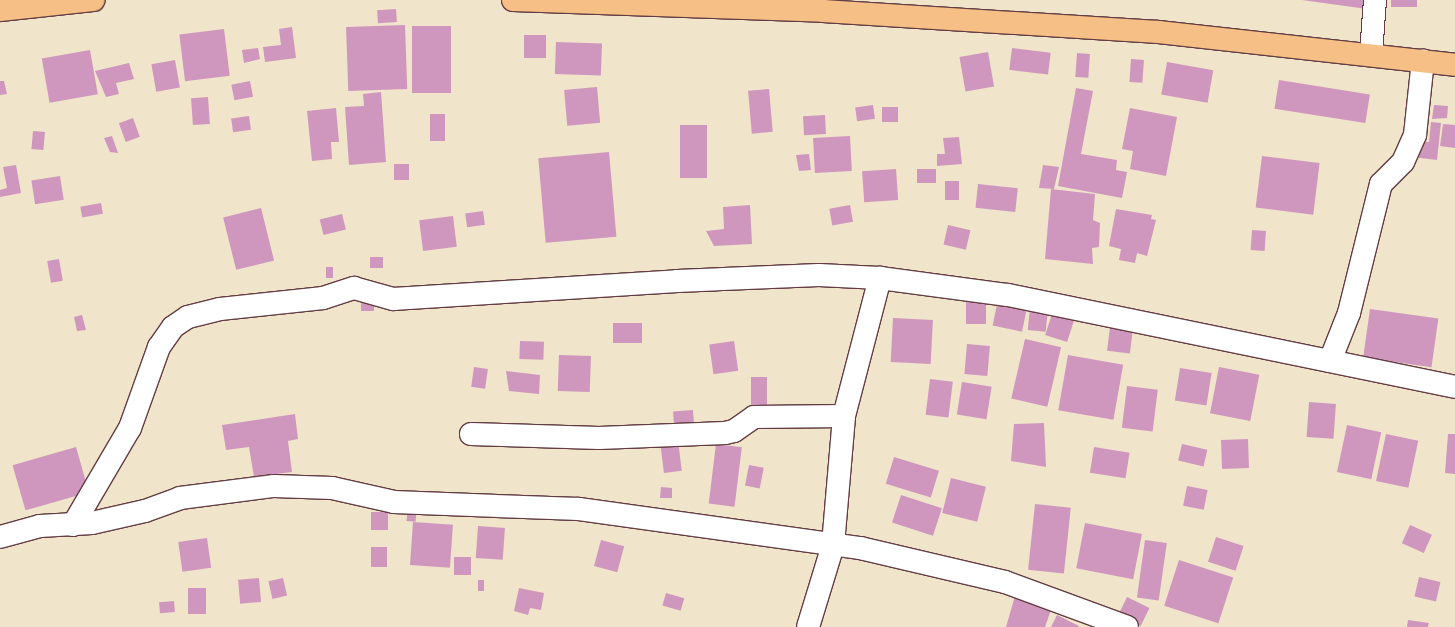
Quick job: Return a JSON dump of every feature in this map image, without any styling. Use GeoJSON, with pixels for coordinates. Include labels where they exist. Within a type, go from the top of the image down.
{"type":"FeatureCollection","features":[{"type":"Feature","properties":{"kind":"highway"},"geometry":{"type":"LineString","coordinates":[[0,10],[93,0]]}},
{"type":"Feature","properties":{"kind":"highway"},"geometry":{"type":"LineString","coordinates":[[513,0],[1009,22],[1158,32],[1371,54],[1455,65]]}},
{"type":"Feature","properties":{"kind":"street"},"geometry":{"type":"LineString","coordinates":[[1371,54],[1375,0]]}},
{"type":"Feature","properties":{"kind":"street"},"geometry":{"type":"LineString","coordinates":[[1330,362],[1349,313],[1381,184],[1403,162],[1415,135],[1423,60]]}},
{"type":"Feature","properties":{"kind":"street"},"geometry":{"type":"LineString","coordinates":[[73,525],[130,428],[164,335],[188,317],[293,299],[323,298],[354,288],[393,299],[685,280],[818,275],[880,278],[1008,295],[1455,388]]}},
{"type":"Feature","properties":{"kind":"street"},"geometry":{"type":"LineString","coordinates":[[808,627],[833,545],[844,416],[880,278]]}},
{"type":"Feature","properties":{"kind":"street"},"geometry":{"type":"LineString","coordinates":[[471,434],[599,438],[725,433],[739,429],[754,417],[844,416]]}},
{"type":"Feature","properties":{"kind":"street"},"geometry":{"type":"LineString","coordinates":[[0,537],[40,526],[73,525],[145,511],[180,498],[274,486],[332,488],[394,502],[579,509],[833,545],[923,561],[1004,582],[1128,627]]}},
{"type":"Feature","properties":{"kind":"building"},"geometry":{"type":"Polygon","coordinates":[[[1302,0],[1368,0],[1367,9],[1302,0]]]}},
{"type":"Feature","properties":{"kind":"building"},"geometry":{"type":"Polygon","coordinates":[[[1391,0],[1417,0],[1417,7],[1391,7],[1391,0]]]}},
{"type":"Feature","properties":{"kind":"building"},"geometry":{"type":"Polygon","coordinates":[[[396,9],[397,22],[378,23],[377,10],[396,9]]]}},
{"type":"Feature","properties":{"kind":"building"},"geometry":{"type":"Polygon","coordinates":[[[405,25],[407,89],[348,91],[346,27],[405,25]]]}},
{"type":"Feature","properties":{"kind":"building"},"geometry":{"type":"Polygon","coordinates":[[[412,26],[451,26],[451,93],[412,93],[412,26]]]}},
{"type":"Feature","properties":{"kind":"building"},"geometry":{"type":"Polygon","coordinates":[[[292,27],[296,58],[265,62],[263,47],[281,45],[279,29],[292,27]]]}},
{"type":"Feature","properties":{"kind":"building"},"geometry":{"type":"Polygon","coordinates":[[[224,29],[230,76],[185,81],[179,34],[224,29]]]}},
{"type":"Feature","properties":{"kind":"building"},"geometry":{"type":"Polygon","coordinates":[[[524,35],[546,35],[546,58],[524,58],[524,35]]]}},
{"type":"Feature","properties":{"kind":"building"},"geometry":{"type":"Polygon","coordinates":[[[556,42],[602,44],[601,76],[555,74],[556,42]]]}},
{"type":"Feature","properties":{"kind":"building"},"geometry":{"type":"Polygon","coordinates":[[[258,48],[260,59],[244,63],[242,50],[258,48]]]}},
{"type":"Feature","properties":{"kind":"building"},"geometry":{"type":"Polygon","coordinates":[[[1012,48],[1051,53],[1048,75],[1009,70],[1012,48]]]}},
{"type":"Feature","properties":{"kind":"building"},"geometry":{"type":"Polygon","coordinates":[[[90,50],[98,94],[50,103],[42,59],[90,50]]]}},
{"type":"Feature","properties":{"kind":"building"},"geometry":{"type":"Polygon","coordinates":[[[988,52],[994,86],[966,92],[959,57],[988,52]]]}},
{"type":"Feature","properties":{"kind":"building"},"geometry":{"type":"Polygon","coordinates":[[[1077,53],[1090,54],[1088,78],[1075,77],[1077,53]]]}},
{"type":"Feature","properties":{"kind":"building"},"geometry":{"type":"Polygon","coordinates":[[[1131,59],[1144,60],[1142,83],[1129,82],[1131,59]]]}},
{"type":"Feature","properties":{"kind":"building"},"geometry":{"type":"Polygon","coordinates":[[[175,60],[180,88],[156,92],[151,64],[175,60]]]}},
{"type":"Feature","properties":{"kind":"building"},"geometry":{"type":"Polygon","coordinates":[[[1167,62],[1213,70],[1208,103],[1161,94],[1167,62]]]}},
{"type":"Feature","properties":{"kind":"building"},"geometry":{"type":"Polygon","coordinates":[[[129,63],[134,79],[116,83],[119,94],[106,97],[95,71],[129,63]]]}},
{"type":"Feature","properties":{"kind":"building"},"geometry":{"type":"Polygon","coordinates":[[[1279,80],[1370,94],[1365,123],[1274,109],[1279,80]]]}},
{"type":"Feature","properties":{"kind":"building"},"geometry":{"type":"Polygon","coordinates":[[[0,81],[4,81],[7,94],[0,95],[0,81]]]}},
{"type":"Feature","properties":{"kind":"building"},"geometry":{"type":"Polygon","coordinates":[[[250,81],[253,97],[234,100],[231,85],[250,81]]]}},
{"type":"Feature","properties":{"kind":"building"},"geometry":{"type":"Polygon","coordinates":[[[597,87],[600,123],[567,126],[564,90],[597,87]]]}},
{"type":"Feature","properties":{"kind":"building"},"geometry":{"type":"Polygon","coordinates":[[[1076,88],[1093,91],[1081,154],[1117,160],[1116,170],[1127,172],[1122,198],[1058,186],[1076,88]]]}},
{"type":"Feature","properties":{"kind":"building"},"geometry":{"type":"Polygon","coordinates":[[[769,89],[773,132],[752,134],[748,91],[769,89]]]}},
{"type":"Feature","properties":{"kind":"building"},"geometry":{"type":"Polygon","coordinates":[[[381,92],[386,162],[349,165],[345,107],[364,106],[363,94],[381,92]]]}},
{"type":"Feature","properties":{"kind":"building"},"geometry":{"type":"Polygon","coordinates":[[[208,97],[210,124],[193,125],[191,98],[208,97]]]}},
{"type":"Feature","properties":{"kind":"building"},"geometry":{"type":"Polygon","coordinates":[[[873,105],[875,119],[857,121],[855,108],[873,105]]]}},
{"type":"Feature","properties":{"kind":"building"},"geometry":{"type":"Polygon","coordinates":[[[1434,105],[1448,106],[1447,118],[1432,119],[1434,105]]]}},
{"type":"Feature","properties":{"kind":"building"},"geometry":{"type":"Polygon","coordinates":[[[882,107],[898,107],[898,122],[882,122],[882,107]]]}},
{"type":"Feature","properties":{"kind":"building"},"geometry":{"type":"Polygon","coordinates":[[[336,108],[339,142],[331,142],[332,159],[312,161],[307,111],[336,108]]]}},
{"type":"Feature","properties":{"kind":"building"},"geometry":{"type":"Polygon","coordinates":[[[1130,108],[1177,117],[1166,176],[1130,169],[1133,151],[1122,149],[1130,108]]]}},
{"type":"Feature","properties":{"kind":"building"},"geometry":{"type":"Polygon","coordinates":[[[430,114],[445,114],[445,141],[430,141],[430,114]]]}},
{"type":"Feature","properties":{"kind":"building"},"geometry":{"type":"Polygon","coordinates":[[[825,115],[826,134],[804,135],[803,116],[825,115]]]}},
{"type":"Feature","properties":{"kind":"building"},"geometry":{"type":"Polygon","coordinates":[[[249,116],[251,130],[233,132],[231,119],[249,116]]]}},
{"type":"Feature","properties":{"kind":"building"},"geometry":{"type":"Polygon","coordinates":[[[133,118],[140,137],[126,142],[119,123],[133,118]]]}},
{"type":"Feature","properties":{"kind":"building"},"geometry":{"type":"Polygon","coordinates":[[[1431,122],[1441,123],[1437,160],[1412,157],[1414,140],[1429,142],[1431,122]]]}},
{"type":"Feature","properties":{"kind":"building"},"geometry":{"type":"Polygon","coordinates":[[[1443,124],[1455,125],[1455,148],[1440,146],[1443,124]]]}},
{"type":"Feature","properties":{"kind":"building"},"geometry":{"type":"Polygon","coordinates":[[[680,125],[707,125],[707,178],[680,178],[680,125]]]}},
{"type":"Feature","properties":{"kind":"building"},"geometry":{"type":"Polygon","coordinates":[[[33,131],[45,132],[43,150],[31,149],[33,131]]]}},
{"type":"Feature","properties":{"kind":"building"},"geometry":{"type":"Polygon","coordinates":[[[112,136],[118,153],[110,152],[104,138],[112,136]]]}},
{"type":"Feature","properties":{"kind":"building"},"geometry":{"type":"Polygon","coordinates":[[[850,136],[852,171],[815,173],[813,138],[850,136]]]}},
{"type":"Feature","properties":{"kind":"building"},"geometry":{"type":"Polygon","coordinates":[[[959,137],[962,164],[937,166],[937,154],[945,154],[943,138],[959,137]]]}},
{"type":"Feature","properties":{"kind":"building"},"geometry":{"type":"Polygon","coordinates":[[[609,152],[616,237],[546,243],[538,158],[609,152]]]}},
{"type":"Feature","properties":{"kind":"building"},"geometry":{"type":"Polygon","coordinates":[[[809,154],[811,170],[799,171],[796,155],[809,154]]]}},
{"type":"Feature","properties":{"kind":"building"},"geometry":{"type":"Polygon","coordinates":[[[1262,156],[1320,163],[1313,215],[1256,208],[1262,156]]]}},
{"type":"Feature","properties":{"kind":"building"},"geometry":{"type":"Polygon","coordinates":[[[394,164],[409,164],[409,180],[394,180],[394,164]]]}},
{"type":"Feature","properties":{"kind":"building"},"geometry":{"type":"Polygon","coordinates":[[[16,165],[21,193],[0,197],[0,190],[7,188],[3,167],[16,165]]]}},
{"type":"Feature","properties":{"kind":"building"},"geometry":{"type":"Polygon","coordinates":[[[1043,165],[1059,167],[1054,189],[1039,188],[1043,165]]]}},
{"type":"Feature","properties":{"kind":"building"},"geometry":{"type":"Polygon","coordinates":[[[896,169],[898,200],[864,202],[862,171],[896,169]]]}},
{"type":"Feature","properties":{"kind":"building"},"geometry":{"type":"Polygon","coordinates":[[[917,169],[936,169],[936,183],[917,183],[917,169]]]}},
{"type":"Feature","properties":{"kind":"building"},"geometry":{"type":"Polygon","coordinates":[[[60,176],[64,200],[35,204],[31,181],[60,176]]]}},
{"type":"Feature","properties":{"kind":"building"},"geometry":{"type":"Polygon","coordinates":[[[945,181],[959,181],[959,200],[945,200],[945,181]]]}},
{"type":"Feature","properties":{"kind":"building"},"geometry":{"type":"Polygon","coordinates":[[[978,184],[1018,188],[1015,212],[975,208],[978,184]]]}},
{"type":"Feature","properties":{"kind":"building"},"geometry":{"type":"Polygon","coordinates":[[[1051,189],[1095,194],[1093,220],[1100,223],[1099,247],[1092,248],[1093,264],[1045,259],[1051,189]]]}},
{"type":"Feature","properties":{"kind":"building"},"geometry":{"type":"Polygon","coordinates":[[[101,203],[103,214],[82,217],[80,207],[101,203]]]}},
{"type":"Feature","properties":{"kind":"building"},"geometry":{"type":"Polygon","coordinates":[[[750,205],[752,244],[714,246],[706,231],[724,229],[723,207],[750,205]]]}},
{"type":"Feature","properties":{"kind":"building"},"geometry":{"type":"Polygon","coordinates":[[[850,205],[853,222],[832,225],[829,209],[850,205]]]}},
{"type":"Feature","properties":{"kind":"building"},"geometry":{"type":"Polygon","coordinates":[[[261,208],[274,260],[236,270],[223,217],[261,208]]]}},
{"type":"Feature","properties":{"kind":"building"},"geometry":{"type":"Polygon","coordinates":[[[1116,209],[1152,215],[1151,219],[1156,220],[1147,256],[1137,253],[1135,263],[1119,260],[1121,249],[1109,246],[1116,209]]]}},
{"type":"Feature","properties":{"kind":"building"},"geometry":{"type":"Polygon","coordinates":[[[483,211],[485,225],[467,227],[465,214],[483,211]]]}},
{"type":"Feature","properties":{"kind":"building"},"geometry":{"type":"Polygon","coordinates":[[[342,214],[346,230],[324,235],[320,220],[342,214]]]}},
{"type":"Feature","properties":{"kind":"building"},"geometry":{"type":"Polygon","coordinates":[[[453,216],[457,247],[423,251],[419,220],[453,216]]]}},
{"type":"Feature","properties":{"kind":"building"},"geometry":{"type":"Polygon","coordinates":[[[948,225],[970,230],[966,250],[944,244],[948,225]]]}},
{"type":"Feature","properties":{"kind":"building"},"geometry":{"type":"Polygon","coordinates":[[[1252,230],[1266,231],[1265,251],[1251,250],[1252,230]]]}},
{"type":"Feature","properties":{"kind":"building"},"geometry":{"type":"Polygon","coordinates":[[[370,257],[383,257],[383,268],[370,268],[370,257]]]}},
{"type":"Feature","properties":{"kind":"building"},"geometry":{"type":"Polygon","coordinates":[[[59,259],[63,281],[51,283],[47,261],[59,259]]]}},
{"type":"Feature","properties":{"kind":"building"},"geometry":{"type":"Polygon","coordinates":[[[326,267],[333,267],[333,278],[326,278],[326,267]]]}},
{"type":"Feature","properties":{"kind":"building"},"geometry":{"type":"Polygon","coordinates":[[[966,295],[986,295],[986,324],[966,324],[966,295]]]}},
{"type":"Feature","properties":{"kind":"building"},"geometry":{"type":"Polygon","coordinates":[[[361,296],[374,296],[374,311],[361,311],[361,296]]]}},
{"type":"Feature","properties":{"kind":"building"},"geometry":{"type":"Polygon","coordinates":[[[998,300],[1027,306],[1022,332],[993,325],[998,300]]]}},
{"type":"Feature","properties":{"kind":"building"},"geometry":{"type":"Polygon","coordinates":[[[1030,308],[1048,310],[1046,332],[1028,330],[1030,308]]]}},
{"type":"Feature","properties":{"kind":"building"},"geometry":{"type":"Polygon","coordinates":[[[1370,309],[1438,319],[1432,367],[1363,358],[1370,309]]]}},
{"type":"Feature","properties":{"kind":"building"},"geometry":{"type":"Polygon","coordinates":[[[1052,314],[1074,321],[1067,342],[1045,335],[1052,314]]]}},
{"type":"Feature","properties":{"kind":"building"},"geometry":{"type":"Polygon","coordinates":[[[82,315],[86,330],[77,331],[74,317],[82,315]]]}},
{"type":"Feature","properties":{"kind":"building"},"geometry":{"type":"Polygon","coordinates":[[[893,318],[933,320],[931,364],[891,362],[893,318]]]}},
{"type":"Feature","properties":{"kind":"building"},"geometry":{"type":"Polygon","coordinates":[[[613,323],[642,323],[642,343],[613,343],[613,323]]]}},
{"type":"Feature","properties":{"kind":"building"},"geometry":{"type":"Polygon","coordinates":[[[1110,327],[1133,330],[1130,354],[1107,351],[1110,327]]]}},
{"type":"Feature","properties":{"kind":"building"},"geometry":{"type":"Polygon","coordinates":[[[1025,339],[1061,347],[1047,407],[1011,398],[1025,339]]]}},
{"type":"Feature","properties":{"kind":"building"},"geometry":{"type":"Polygon","coordinates":[[[520,341],[544,342],[543,360],[519,359],[520,341]]]}},
{"type":"Feature","properties":{"kind":"building"},"geometry":{"type":"Polygon","coordinates":[[[734,341],[738,371],[713,374],[709,344],[734,341]]]}},
{"type":"Feature","properties":{"kind":"building"},"geometry":{"type":"Polygon","coordinates":[[[967,344],[990,346],[987,376],[964,374],[967,344]]]}},
{"type":"Feature","properties":{"kind":"building"},"geometry":{"type":"Polygon","coordinates":[[[559,355],[591,356],[590,392],[558,391],[559,355]]]}},
{"type":"Feature","properties":{"kind":"building"},"geometry":{"type":"Polygon","coordinates":[[[1068,355],[1123,365],[1113,420],[1058,410],[1068,355]]]}},
{"type":"Feature","properties":{"kind":"building"},"geometry":{"type":"Polygon","coordinates":[[[474,367],[488,369],[485,389],[471,387],[474,367]]]}},
{"type":"Feature","properties":{"kind":"building"},"geometry":{"type":"Polygon","coordinates":[[[1219,367],[1259,375],[1250,421],[1210,413],[1219,367]]]}},
{"type":"Feature","properties":{"kind":"building"},"geometry":{"type":"Polygon","coordinates":[[[1180,368],[1212,373],[1206,406],[1175,401],[1180,368]]]}},
{"type":"Feature","properties":{"kind":"building"},"geometry":{"type":"Polygon","coordinates":[[[506,371],[540,375],[539,394],[509,391],[506,371]]]}},
{"type":"Feature","properties":{"kind":"building"},"geometry":{"type":"Polygon","coordinates":[[[751,377],[767,377],[767,406],[751,406],[751,377]]]}},
{"type":"Feature","properties":{"kind":"building"},"geometry":{"type":"Polygon","coordinates":[[[930,379],[953,382],[948,418],[926,415],[930,379]]]}},
{"type":"Feature","properties":{"kind":"building"},"geometry":{"type":"Polygon","coordinates":[[[962,382],[992,387],[986,419],[957,415],[962,382]]]}},
{"type":"Feature","properties":{"kind":"building"},"geometry":{"type":"Polygon","coordinates":[[[1127,386],[1158,390],[1153,431],[1122,428],[1127,386]]]}},
{"type":"Feature","properties":{"kind":"building"},"geometry":{"type":"Polygon","coordinates":[[[1309,402],[1336,404],[1333,439],[1307,437],[1309,402]]]}},
{"type":"Feature","properties":{"kind":"building"},"geometry":{"type":"Polygon","coordinates":[[[693,410],[694,425],[674,426],[673,411],[693,410]]]}},
{"type":"Feature","properties":{"kind":"building"},"geometry":{"type":"Polygon","coordinates":[[[295,414],[298,439],[288,441],[292,472],[254,477],[249,447],[226,450],[222,425],[295,414]]]}},
{"type":"Feature","properties":{"kind":"building"},"geometry":{"type":"Polygon","coordinates":[[[1044,423],[1046,467],[1011,461],[1014,424],[1044,423]]]}},
{"type":"Feature","properties":{"kind":"building"},"geometry":{"type":"Polygon","coordinates":[[[1347,425],[1381,432],[1371,479],[1337,472],[1347,425]]]}},
{"type":"Feature","properties":{"kind":"building"},"geometry":{"type":"Polygon","coordinates":[[[1386,434],[1418,441],[1408,488],[1376,481],[1386,434]]]}},
{"type":"Feature","properties":{"kind":"building"},"geometry":{"type":"Polygon","coordinates":[[[1448,434],[1455,434],[1455,474],[1445,473],[1448,434]]]}},
{"type":"Feature","properties":{"kind":"building"},"geometry":{"type":"Polygon","coordinates":[[[1248,439],[1249,468],[1222,469],[1221,440],[1248,439]]]}},
{"type":"Feature","properties":{"kind":"building"},"geometry":{"type":"Polygon","coordinates":[[[678,440],[682,471],[664,473],[660,442],[678,440]]]}},
{"type":"Feature","properties":{"kind":"building"},"geometry":{"type":"Polygon","coordinates":[[[716,444],[742,447],[734,507],[709,504],[716,444]]]}},
{"type":"Feature","properties":{"kind":"building"},"geometry":{"type":"Polygon","coordinates":[[[1182,444],[1207,450],[1204,466],[1178,461],[1182,444]]]}},
{"type":"Feature","properties":{"kind":"building"},"geometry":{"type":"Polygon","coordinates":[[[76,447],[89,492],[26,510],[13,465],[76,447]]]}},
{"type":"Feature","properties":{"kind":"building"},"geometry":{"type":"Polygon","coordinates":[[[1094,447],[1130,453],[1125,478],[1090,473],[1094,447]]]}},
{"type":"Feature","properties":{"kind":"building"},"geometry":{"type":"Polygon","coordinates":[[[894,457],[939,471],[931,498],[886,484],[894,457]]]}},
{"type":"Feature","properties":{"kind":"building"},"geometry":{"type":"Polygon","coordinates":[[[749,465],[764,468],[760,488],[745,486],[749,465]]]}},
{"type":"Feature","properties":{"kind":"building"},"geometry":{"type":"Polygon","coordinates":[[[951,478],[986,487],[977,522],[942,513],[951,478]]]}},
{"type":"Feature","properties":{"kind":"building"},"geometry":{"type":"Polygon","coordinates":[[[1187,486],[1208,490],[1204,510],[1183,506],[1187,486]]]}},
{"type":"Feature","properties":{"kind":"building"},"geometry":{"type":"Polygon","coordinates":[[[661,487],[672,488],[672,498],[660,498],[661,487]]]}},
{"type":"Feature","properties":{"kind":"building"},"geometry":{"type":"Polygon","coordinates":[[[901,495],[942,508],[933,536],[892,523],[901,495]]]}},
{"type":"Feature","properties":{"kind":"building"},"geometry":{"type":"Polygon","coordinates":[[[1035,504],[1071,508],[1064,573],[1028,570],[1035,504]]]}},
{"type":"Feature","properties":{"kind":"building"},"geometry":{"type":"Polygon","coordinates":[[[408,507],[417,508],[415,522],[407,521],[408,507]]]}},
{"type":"Feature","properties":{"kind":"building"},"geometry":{"type":"Polygon","coordinates":[[[371,512],[388,512],[388,530],[371,530],[371,512]]]}},
{"type":"Feature","properties":{"kind":"building"},"geometry":{"type":"Polygon","coordinates":[[[413,522],[453,525],[450,568],[410,565],[413,522]]]}},
{"type":"Feature","properties":{"kind":"building"},"geometry":{"type":"Polygon","coordinates":[[[1085,523],[1142,534],[1133,579],[1076,568],[1085,523]]]}},
{"type":"Feature","properties":{"kind":"building"},"geometry":{"type":"Polygon","coordinates":[[[1410,525],[1432,535],[1424,553],[1402,543],[1410,525]]]}},
{"type":"Feature","properties":{"kind":"building"},"geometry":{"type":"Polygon","coordinates":[[[478,526],[505,528],[503,560],[476,558],[478,526]]]}},
{"type":"Feature","properties":{"kind":"building"},"geometry":{"type":"Polygon","coordinates":[[[1216,537],[1244,546],[1236,571],[1208,562],[1216,537]]]}},
{"type":"Feature","properties":{"kind":"building"},"geometry":{"type":"Polygon","coordinates":[[[207,538],[211,568],[182,572],[178,542],[207,538]]]}},
{"type":"Feature","properties":{"kind":"building"},"geometry":{"type":"Polygon","coordinates":[[[601,540],[624,546],[617,572],[594,566],[601,540]]]}},
{"type":"Feature","properties":{"kind":"building"},"geometry":{"type":"Polygon","coordinates":[[[1145,540],[1167,543],[1159,600],[1137,597],[1145,540]]]}},
{"type":"Feature","properties":{"kind":"building"},"geometry":{"type":"Polygon","coordinates":[[[371,547],[387,547],[387,567],[371,567],[371,547]]]}},
{"type":"Feature","properties":{"kind":"building"},"geometry":{"type":"Polygon","coordinates":[[[454,557],[471,557],[471,575],[454,575],[454,557]]]}},
{"type":"Feature","properties":{"kind":"building"},"geometry":{"type":"Polygon","coordinates":[[[1179,560],[1233,578],[1218,623],[1164,606],[1179,560]]]}},
{"type":"Feature","properties":{"kind":"building"},"geometry":{"type":"Polygon","coordinates":[[[1419,577],[1440,582],[1436,601],[1415,596],[1419,577]]]}},
{"type":"Feature","properties":{"kind":"building"},"geometry":{"type":"Polygon","coordinates":[[[259,578],[261,602],[240,604],[238,580],[259,578]]]}},
{"type":"Feature","properties":{"kind":"building"},"geometry":{"type":"Polygon","coordinates":[[[283,578],[287,596],[272,599],[268,581],[283,578]]]}},
{"type":"Feature","properties":{"kind":"building"},"geometry":{"type":"Polygon","coordinates":[[[478,580],[484,580],[484,591],[478,591],[478,580]]]}},
{"type":"Feature","properties":{"kind":"building"},"geometry":{"type":"Polygon","coordinates":[[[188,588],[206,588],[206,614],[188,614],[188,588]]]}},
{"type":"Feature","properties":{"kind":"building"},"geometry":{"type":"Polygon","coordinates":[[[519,588],[544,593],[541,610],[530,608],[528,615],[514,611],[519,588]]]}},
{"type":"Feature","properties":{"kind":"building"},"geometry":{"type":"Polygon","coordinates":[[[666,593],[684,598],[681,611],[662,605],[666,593]]]}},
{"type":"Feature","properties":{"kind":"building"},"geometry":{"type":"Polygon","coordinates":[[[1015,596],[1052,607],[1045,627],[1006,627],[1015,596]]]}},
{"type":"Feature","properties":{"kind":"building"},"geometry":{"type":"Polygon","coordinates":[[[1127,597],[1149,608],[1141,626],[1118,615],[1127,597]]]}},
{"type":"Feature","properties":{"kind":"building"},"geometry":{"type":"Polygon","coordinates":[[[174,601],[175,612],[160,613],[159,602],[174,601]]]}},
{"type":"Feature","properties":{"kind":"building"},"geometry":{"type":"Polygon","coordinates":[[[1057,615],[1079,626],[1051,627],[1057,615]]]}},
{"type":"Feature","properties":{"kind":"building"},"geometry":{"type":"Polygon","coordinates":[[[1408,620],[1429,623],[1428,627],[1407,627],[1408,620]]]}}]}
